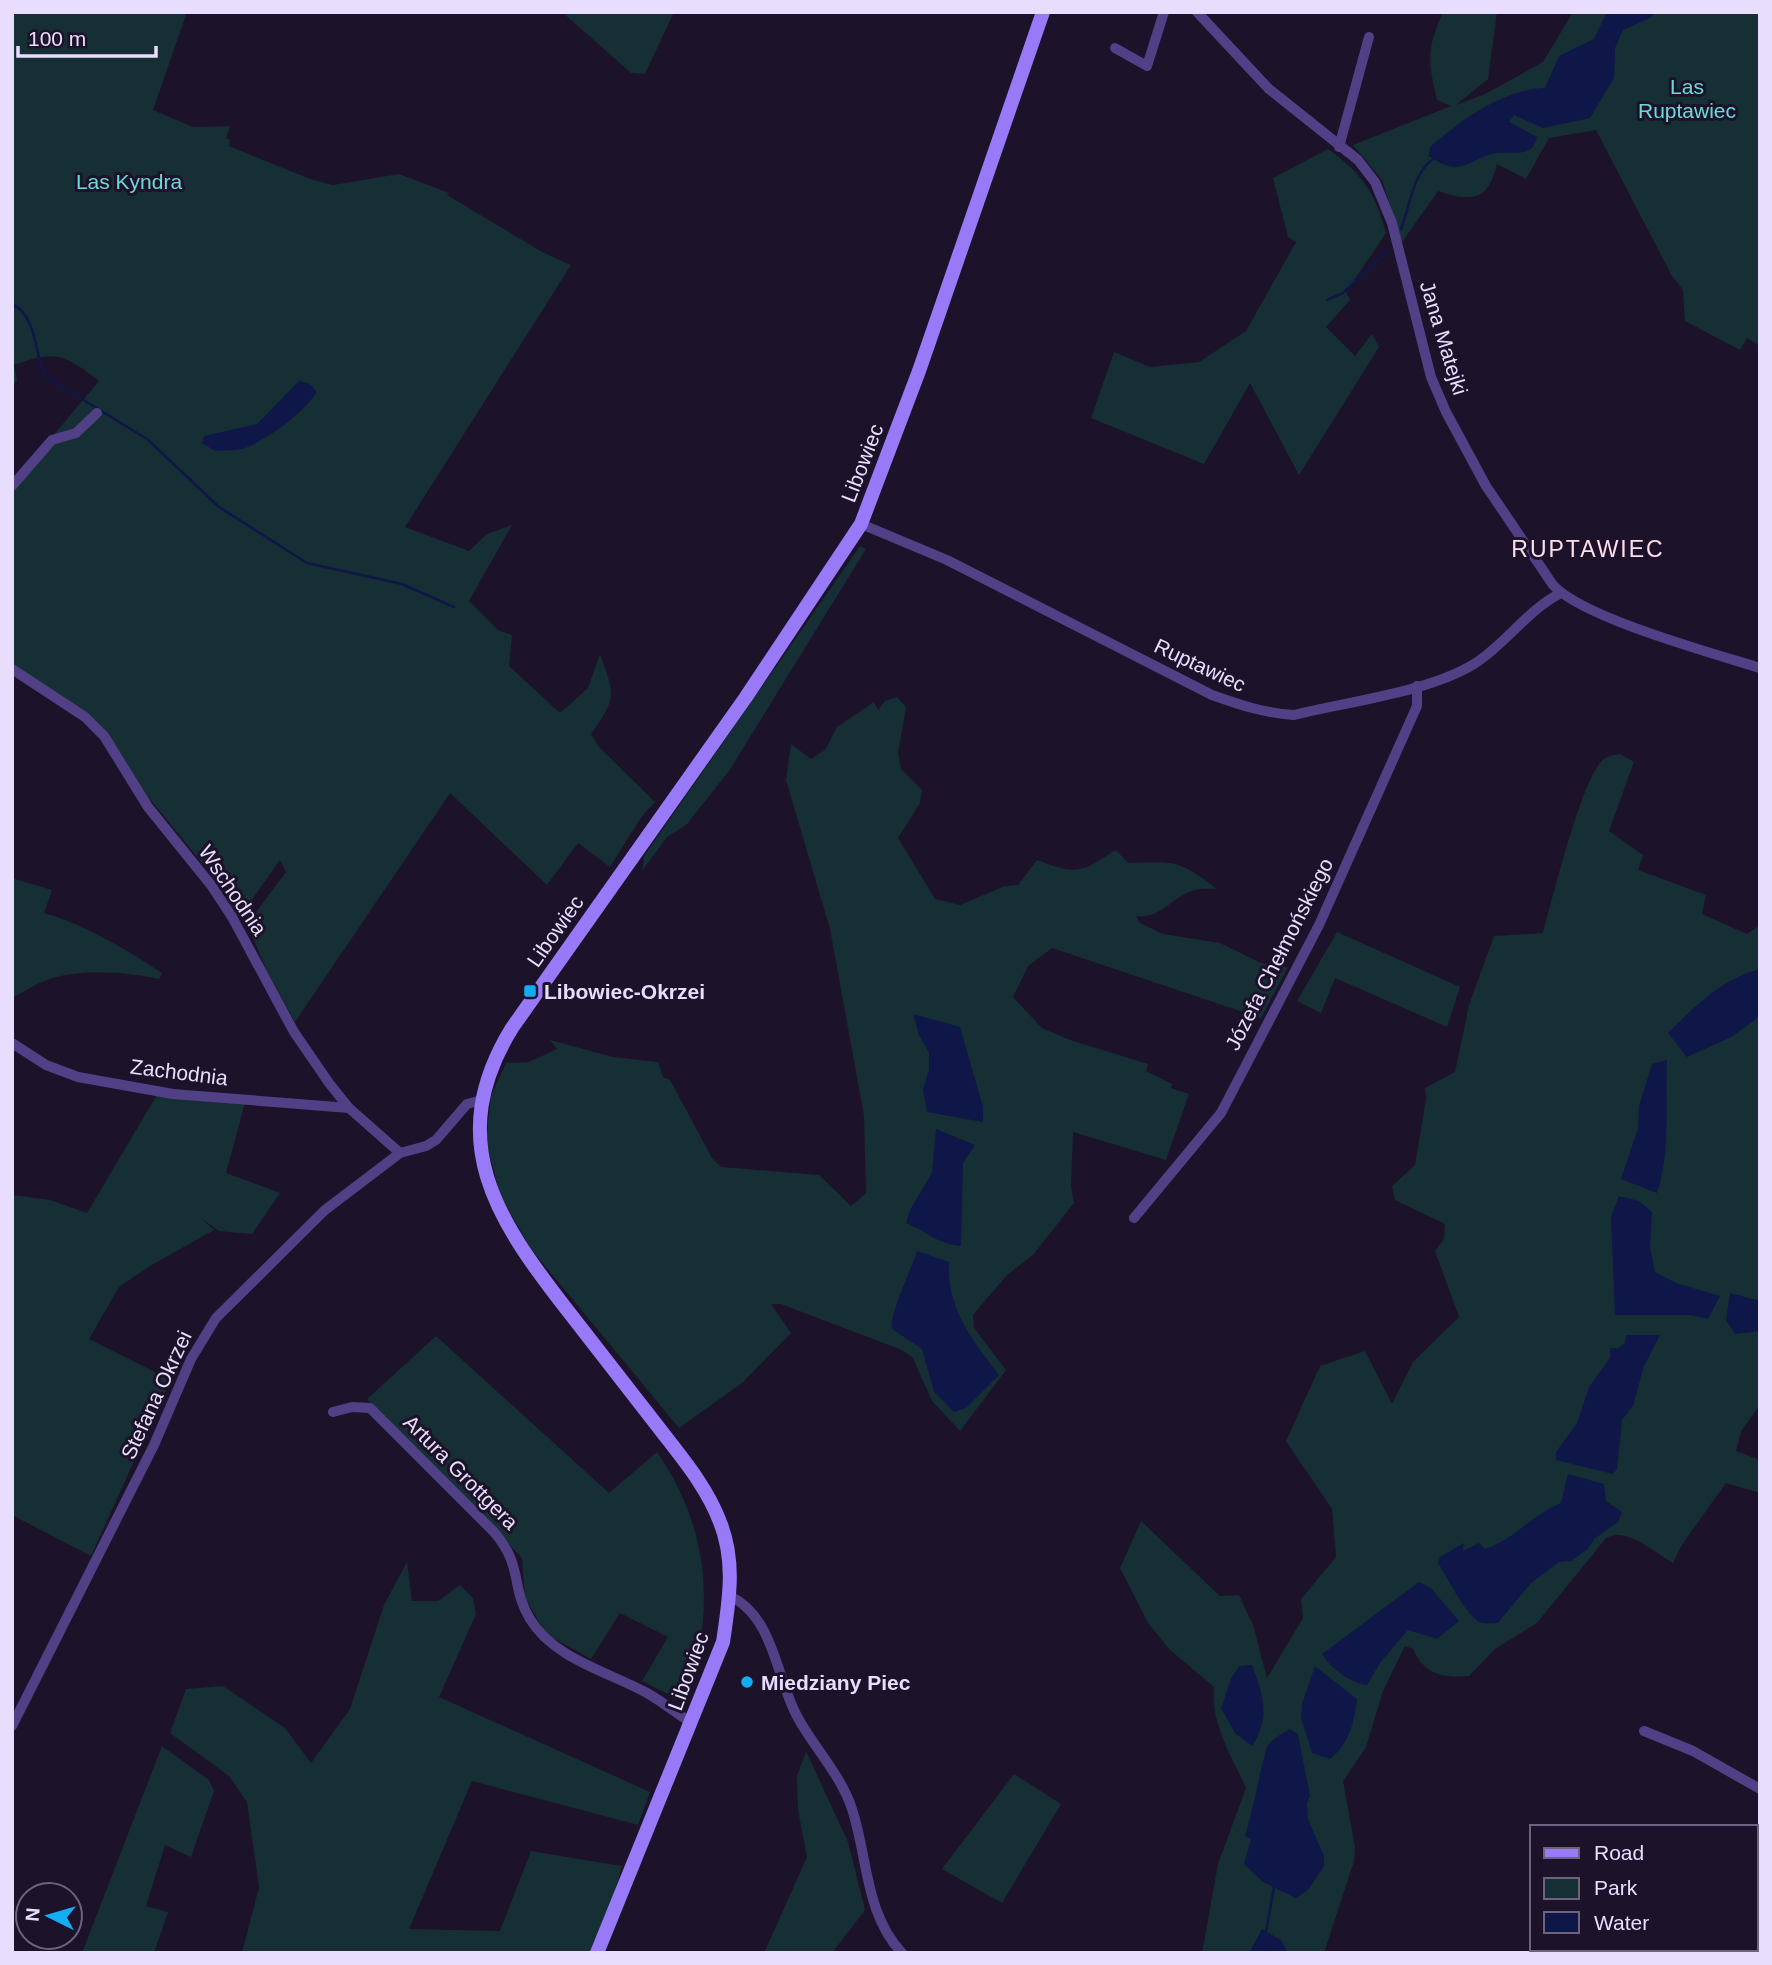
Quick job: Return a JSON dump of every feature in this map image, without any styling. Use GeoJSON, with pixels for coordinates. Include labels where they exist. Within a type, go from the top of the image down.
{"type":"FeatureCollection","features":[{"type":"Feature","properties":{"kind":"street","name":"Libowiec"},"geometry":{"type":"LineString","coordinates":[[597,1953],[723,1642],[730,1595],[727,1541],[712,1502],[690,1468],[554,1294],[506,1227],[493,1198],[484,1166],[480,1133],[482,1100],[492,1065],[513,1028],[754,686],[861,524],[932,333],[1043,12]]}},
{"type":"Feature","properties":{"kind":"street"},"geometry":{"type":"LineString","coordinates":[[1115,48],[1147,66],[1164,12]]}},
{"type":"Feature","properties":{"kind":"street","name":"Jana Matejki"},"geometry":{"type":"LineString","coordinates":[[1197,12],[1269,89],[1358,160],[1380,190],[1392,223],[1431,377],[1459,440],[1507,519],[1561,593],[1602,615],[1760,668]]}},
{"type":"Feature","properties":{"kind":"street"},"geometry":{"type":"LineString","coordinates":[[1339,147],[1369,37]]}},
{"type":"Feature","properties":{"kind":"street"},"geometry":{"type":"LineString","coordinates":[[12,486],[52,440],[76,433],[97,413]]}},
{"type":"Feature","properties":{"kind":"street","name":"Ruptawiec"},"geometry":{"type":"LineString","coordinates":[[861,524],[947,560],[1212,695],[1257,712],[1294,715],[1417,686],[1474,665],[1544,603],[1561,593]]}},
{"type":"Feature","properties":{"kind":"street","name":"Wschodnia"},"geometry":{"type":"LineString","coordinates":[[12,669],[65,703],[104,736],[148,807],[218,896],[261,967],[294,1032],[349,1108],[400,1153]]}},
{"type":"Feature","properties":{"kind":"street","name":"Józefa Chełmońskiego"},"geometry":{"type":"LineString","coordinates":[[1134,1218],[1221,1113],[1319,925],[1417,706],[1417,686]]}},
{"type":"Feature","properties":{"kind":"street","name":"Zachodnia"},"geometry":{"type":"LineString","coordinates":[[12,1043],[46,1065],[78,1077],[173,1094],[349,1108]]}},
{"type":"Feature","properties":{"kind":"street","name":"Stefana Okrzei"},"geometry":{"type":"LineString","coordinates":[[12,1726],[154,1445],[191,1359],[211,1325],[326,1210],[400,1153],[426,1146],[467,1104],[482,1100]]}},
{"type":"Feature","properties":{"kind":"street","name":"Artura Grottgera"},"geometry":{"type":"LineString","coordinates":[[332,1412],[352,1407],[370,1408],[494,1532],[509,1549],[516,1566],[520,1598],[541,1634],[566,1654],[650,1695],[692,1723]]}},
{"type":"Feature","properties":{"kind":"street"},"geometry":{"type":"LineString","coordinates":[[730,1595],[752,1612],[762,1629],[798,1719],[835,1772],[852,1807],[876,1915],[887,1936],[902,1953]]}},
{"type":"Feature","properties":{"kind":"street"},"geometry":{"type":"LineString","coordinates":[[1644,1731],[1693,1751],[1760,1789]]}},
{"type":"Feature","properties":{"kind":"green space","name":"Las Kyndra"},"geometry":{"type":"Polygon","coordinates":[[[12,12],[187,12],[153,110],[193,127],[230,126],[226,138],[230,140],[229,146],[310,179],[333,185],[399,174],[449,193],[447,195],[542,252],[571,265],[405,527],[469,551],[487,534],[512,525],[469,601],[498,630],[512,635],[509,666],[560,713],[588,688],[600,654],[609,679],[611,696],[605,712],[591,734],[599,747],[655,802],[642,816],[610,867],[578,843],[547,885],[450,793],[295,1022],[267,971],[247,924],[286,872],[280,860],[239,918],[208,870],[136,782],[98,727],[12,664],[12,484],[99,381],[68,360],[50,356],[14,365],[17,380],[12,387],[12,12]]]}},
{"type":"Feature","properties":{"kind":"green space"},"geometry":{"type":"Polygon","coordinates":[[[562,12],[674,12],[645,74],[631,73],[562,12]]]}},
{"type":"Feature","properties":{"kind":"green space","name":"Las Ruptawiec"},"geometry":{"type":"Polygon","coordinates":[[[1443,12],[1497,12],[1488,79],[1456,105],[1485,94],[1543,62],[1573,12],[1760,12],[1760,346],[1747,338],[1740,350],[1685,321],[1683,290],[1672,276],[1596,130],[1549,138],[1526,179],[1497,164],[1488,186],[1476,196],[1459,196],[1438,191],[1402,242],[1382,180],[1353,145],[1451,106],[1437,100],[1430,65],[1431,46],[1443,12]]]}},
{"type":"Feature","properties":{"kind":"green space"},"geometry":{"type":"Polygon","coordinates":[[[1328,149],[1350,166],[1366,185],[1386,233],[1346,292],[1350,300],[1326,327],[1355,356],[1372,334],[1379,347],[1299,475],[1250,383],[1204,464],[1091,418],[1114,352],[1150,367],[1199,362],[1246,331],[1296,242],[1288,237],[1273,178],[1328,149]]]}},
{"type":"Feature","properties":{"kind":"green space"},"geometry":{"type":"Polygon","coordinates":[[[860,546],[866,549],[729,771],[687,824],[667,837],[642,871],[644,856],[860,546]]]}},
{"type":"Feature","properties":{"kind":"green space"},"geometry":{"type":"Polygon","coordinates":[[[897,697],[906,707],[898,753],[901,769],[922,790],[920,803],[898,838],[935,899],[960,905],[1005,886],[1018,885],[1037,860],[1071,870],[1079,869],[1116,850],[1128,863],[1176,864],[1194,872],[1217,889],[1200,889],[1187,893],[1160,911],[1136,916],[1140,923],[1163,934],[1220,943],[1261,963],[1288,967],[1261,1018],[1052,948],[1028,966],[1013,997],[1042,1028],[1070,1040],[1148,1064],[1146,1071],[1172,1084],[1171,1088],[1189,1094],[1166,1160],[1073,1132],[1071,1186],[1074,1203],[1033,1255],[1007,1275],[973,1315],[974,1328],[1006,1370],[960,1431],[932,1401],[913,1358],[902,1350],[781,1304],[771,1304],[791,1333],[742,1383],[679,1428],[531,1249],[501,1197],[486,1142],[491,1096],[506,1063],[529,1062],[557,1049],[550,1040],[613,1057],[658,1062],[663,1077],[670,1080],[712,1158],[721,1167],[819,1175],[851,1206],[866,1193],[864,1116],[830,929],[786,780],[791,744],[811,759],[825,750],[837,727],[874,702],[878,710],[885,701],[897,697]]]}},
{"type":"Feature","properties":{"kind":"green space"},"geometry":{"type":"Polygon","coordinates":[[[1620,754],[1634,762],[1609,831],[1643,855],[1638,870],[1706,895],[1702,914],[1747,934],[1760,925],[1760,1405],[1741,1431],[1736,1451],[1760,1460],[1760,1493],[1726,1483],[1681,1546],[1673,1563],[1632,1538],[1614,1535],[1606,1538],[1537,1623],[1495,1649],[1469,1676],[1435,1673],[1423,1664],[1413,1649],[1405,1646],[1383,1691],[1366,1747],[1343,1781],[1355,1847],[1354,1861],[1324,1953],[1202,1953],[1218,1864],[1246,1788],[1219,1726],[1215,1713],[1214,1687],[1169,1649],[1148,1623],[1120,1568],[1141,1521],[1220,1596],[1239,1595],[1253,1625],[1267,1678],[1303,1618],[1301,1599],[1336,1557],[1332,1509],[1286,1441],[1320,1366],[1365,1351],[1392,1404],[1413,1362],[1459,1317],[1435,1251],[1444,1239],[1445,1224],[1395,1200],[1392,1186],[1415,1165],[1426,1099],[1425,1088],[1455,1072],[1469,1005],[1494,936],[1543,933],[1569,839],[1587,787],[1604,759],[1620,754]]]}},
{"type":"Feature","properties":{"kind":"green space"},"geometry":{"type":"Polygon","coordinates":[[[12,878],[52,890],[44,913],[90,931],[120,947],[162,973],[159,979],[118,973],[74,974],[43,982],[12,998],[12,878]]]}},
{"type":"Feature","properties":{"kind":"green space"},"geometry":{"type":"Polygon","coordinates":[[[1337,932],[1460,987],[1447,1027],[1335,978],[1321,1013],[1297,1001],[1337,932]]]}},
{"type":"Feature","properties":{"kind":"green space"},"geometry":{"type":"Polygon","coordinates":[[[158,1093],[245,1103],[226,1173],[280,1193],[252,1234],[219,1231],[201,1218],[214,1230],[119,1287],[89,1339],[171,1380],[91,1556],[12,1515],[12,1195],[50,1200],[87,1213],[158,1093]]]}},
{"type":"Feature","properties":{"kind":"green space"},"geometry":{"type":"Polygon","coordinates":[[[436,1336],[609,1493],[657,1452],[688,1510],[697,1539],[702,1570],[702,1632],[687,1695],[678,1699],[642,1681],[668,1637],[620,1613],[591,1659],[546,1634],[525,1597],[522,1558],[367,1399],[436,1336]]]}},
{"type":"Feature","properties":{"kind":"green space"},"geometry":{"type":"Polygon","coordinates":[[[407,1562],[412,1601],[438,1601],[460,1585],[473,1598],[476,1614],[439,1697],[650,1792],[638,1825],[472,1781],[409,1929],[500,1931],[531,1851],[622,1866],[597,1953],[242,1953],[259,1887],[247,1802],[229,1776],[170,1733],[186,1689],[223,1686],[285,1728],[311,1763],[350,1709],[384,1605],[407,1562]]]}},
{"type":"Feature","properties":{"kind":"green space"},"geometry":{"type":"Polygon","coordinates":[[[162,1746],[209,1780],[214,1791],[191,1857],[165,1845],[146,1906],[168,1912],[154,1953],[82,1953],[162,1746]]]}},
{"type":"Feature","properties":{"kind":"green space"},"geometry":{"type":"Polygon","coordinates":[[[806,1751],[848,1842],[865,1910],[832,1953],[764,1953],[807,1857],[798,1810],[797,1776],[806,1751]]]}},
{"type":"Feature","properties":{"kind":"green space"},"geometry":{"type":"Polygon","coordinates":[[[1014,1774],[1061,1804],[1002,1903],[942,1869],[1014,1774]]]}},
{"type":"Feature","properties":{"kind":"water"},"geometry":{"type":"Polygon","coordinates":[[[1607,12],[1655,12],[1650,18],[1623,30],[1615,48],[1614,78],[1590,118],[1543,128],[1514,115],[1509,122],[1537,137],[1535,144],[1526,151],[1488,155],[1458,167],[1440,163],[1429,156],[1430,147],[1483,108],[1514,94],[1545,88],[1559,56],[1594,39],[1607,12]]]}},
{"type":"Feature","properties":{"kind":"water"},"geometry":{"type":"Polygon","coordinates":[[[299,381],[310,384],[317,392],[295,416],[267,436],[248,447],[236,450],[215,451],[202,443],[204,436],[257,424],[299,381]]]}},
{"type":"Feature","properties":{"kind":"water"},"geometry":{"type":"Polygon","coordinates":[[[1760,969],[1760,1016],[1733,1036],[1687,1057],[1668,1033],[1721,987],[1733,979],[1760,969]]]}},
{"type":"Feature","properties":{"kind":"water"},"geometry":{"type":"Polygon","coordinates":[[[913,1014],[960,1027],[983,1107],[983,1122],[927,1112],[923,1089],[929,1070],[929,1053],[919,1035],[913,1014]]]}},
{"type":"Feature","properties":{"kind":"water"},"geometry":{"type":"Polygon","coordinates":[[[1667,1060],[1666,1144],[1657,1193],[1621,1179],[1638,1128],[1639,1106],[1652,1064],[1667,1060]]]}},
{"type":"Feature","properties":{"kind":"water"},"geometry":{"type":"Polygon","coordinates":[[[936,1129],[975,1145],[963,1163],[961,1246],[939,1240],[906,1223],[911,1208],[932,1173],[936,1129]]]}},
{"type":"Feature","properties":{"kind":"water"},"geometry":{"type":"Polygon","coordinates":[[[1619,1196],[1639,1201],[1652,1212],[1650,1247],[1655,1272],[1676,1283],[1720,1296],[1708,1319],[1690,1315],[1615,1315],[1611,1217],[1619,1196]]]}},
{"type":"Feature","properties":{"kind":"water"},"geometry":{"type":"Polygon","coordinates":[[[917,1251],[949,1262],[949,1279],[957,1309],[970,1335],[999,1375],[966,1408],[954,1412],[934,1392],[922,1349],[892,1329],[897,1303],[917,1251]]]}},
{"type":"Feature","properties":{"kind":"water"},"geometry":{"type":"Polygon","coordinates":[[[1730,1293],[1760,1301],[1760,1331],[1735,1334],[1726,1320],[1730,1293]]]}},
{"type":"Feature","properties":{"kind":"water"},"geometry":{"type":"Polygon","coordinates":[[[1626,1335],[1660,1335],[1644,1366],[1633,1406],[1622,1420],[1617,1469],[1613,1474],[1556,1460],[1556,1452],[1577,1423],[1589,1387],[1610,1358],[1610,1348],[1618,1348],[1625,1343],[1626,1335]]]}},
{"type":"Feature","properties":{"kind":"water"},"geometry":{"type":"Polygon","coordinates":[[[1568,1474],[1604,1484],[1606,1501],[1622,1512],[1618,1522],[1594,1539],[1588,1549],[1571,1561],[1559,1562],[1531,1583],[1498,1623],[1481,1623],[1457,1596],[1438,1563],[1440,1557],[1464,1543],[1463,1551],[1479,1543],[1485,1549],[1506,1539],[1561,1503],[1568,1474]]]}},
{"type":"Feature","properties":{"kind":"water"},"geometry":{"type":"Polygon","coordinates":[[[1419,1582],[1431,1588],[1459,1621],[1437,1639],[1408,1630],[1380,1663],[1367,1685],[1348,1678],[1326,1660],[1322,1654],[1419,1582]]]}},
{"type":"Feature","properties":{"kind":"water"},"geometry":{"type":"Polygon","coordinates":[[[1252,1665],[1262,1696],[1263,1716],[1262,1726],[1252,1746],[1235,1733],[1221,1708],[1236,1671],[1240,1666],[1252,1665]]]}},
{"type":"Feature","properties":{"kind":"water"},"geometry":{"type":"Polygon","coordinates":[[[1315,1666],[1357,1699],[1350,1732],[1342,1747],[1330,1759],[1312,1753],[1301,1718],[1302,1704],[1315,1666]]]}},
{"type":"Feature","properties":{"kind":"water"},"geometry":{"type":"Polygon","coordinates":[[[1290,1729],[1298,1734],[1310,1796],[1307,1803],[1308,1819],[1324,1856],[1324,1866],[1308,1890],[1296,1898],[1263,1882],[1244,1864],[1251,1839],[1245,1836],[1267,1747],[1290,1729]]]}},
{"type":"Feature","properties":{"kind":"water"},"geometry":{"type":"Polygon","coordinates":[[[1262,1929],[1281,1940],[1288,1953],[1249,1953],[1262,1929]]]}},
{"type":"Feature","properties":{"kind":"waterway"},"geometry":{"type":"LineString","coordinates":[[1401,229],[1417,180],[1435,158]]}},
{"type":"Feature","properties":{"kind":"waterway"},"geometry":{"type":"LineString","coordinates":[[1327,300],[1343,293],[1388,250]]}},
{"type":"Feature","properties":{"kind":"waterway"},"geometry":{"type":"LineString","coordinates":[[12,304],[27,318],[46,377],[147,439],[219,507],[307,563],[402,584],[454,607]]}},
{"type":"Feature","properties":{"kind":"waterway"},"geometry":{"type":"LineString","coordinates":[[1266,1932],[1274,1887]]}},
{"type":"Feature","properties":{"kind":"place","name":"Libowiec-Okrzei"},"geometry":{"type":"Point","coordinates":[530,991]}},
{"type":"Feature","properties":{"kind":"place","name":"Miedziany Piec"},"geometry":{"type":"Point","coordinates":[747,1682]}},
{"type":"Feature","properties":{"kind":"district","name":"RUPTAWIEC"},"geometry":{"type":"Point","coordinates":[1588,549]}}]}
